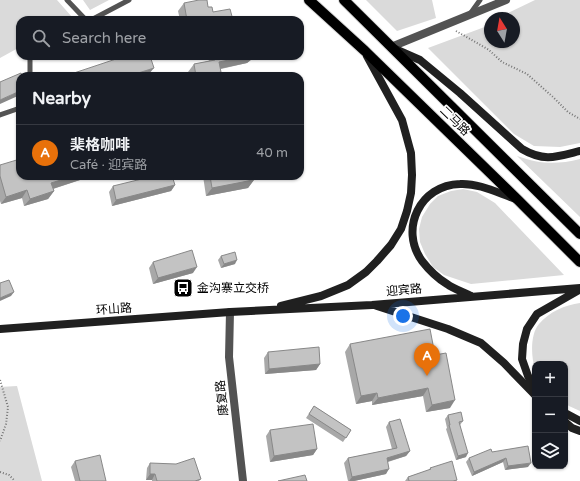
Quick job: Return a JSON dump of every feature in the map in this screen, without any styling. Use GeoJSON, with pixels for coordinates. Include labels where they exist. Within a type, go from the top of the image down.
{"type":"FeatureCollection","features":[{"type":"Feature","properties":{"kind":"main road","name":"二马路"},"geometry":{"type":"LineString","coordinates":[[309,0],[365,51],[518,200],[576,259]]}},
{"type":"Feature","properties":{"kind":"main road","name":"二马路"},"geometry":{"type":"LineString","coordinates":[[344,0],[580,234]]}},
{"type":"Feature","properties":{"kind":"main road"},"geometry":{"type":"LineString","coordinates":[[391,47],[420,60],[460,93],[522,149],[532,155],[544,158],[580,151]]}},
{"type":"Feature","properties":{"kind":"main road"},"geometry":{"type":"LineString","coordinates":[[263,310],[321,296],[348,285],[366,272],[377,261],[401,229],[411,193],[411,153],[402,120],[365,51]]}},
{"type":"Feature","properties":{"kind":"main road"},"geometry":{"type":"LineString","coordinates":[[472,296],[447,285],[431,272],[422,260],[413,244],[412,228],[415,215],[423,202],[433,192],[446,186],[460,184],[474,185],[518,200]]}},
{"type":"Feature","properties":{"kind":"main road"},"geometry":{"type":"LineString","coordinates":[[532,382],[528,376],[522,359],[523,344],[527,329],[537,314],[580,289]]}},
{"type":"Feature","properties":{"kind":"main road","name":"迎宾路"},"geometry":{"type":"LineString","coordinates":[[230,312],[372,305],[472,296],[580,289]]}},
{"type":"Feature","properties":{"kind":"main road"},"geometry":{"type":"LineString","coordinates":[[372,305],[448,329],[481,343],[504,363],[532,392]]}},
{"type":"Feature","properties":{"kind":"main road","name":"环山路"},"geometry":{"type":"LineString","coordinates":[[0,329],[230,312]]}},
{"type":"Feature","properties":{"kind":"main road"},"geometry":{"type":"LineString","coordinates":[[568,415],[580,421]]}},
{"type":"Feature","properties":{"kind":"main road"},"geometry":{"type":"LineString","coordinates":[[568,425],[580,431]]}},
{"type":"Feature","properties":{"kind":"street"},"geometry":{"type":"LineString","coordinates":[[391,47],[506,0]]}},
{"type":"Feature","properties":{"kind":"street","name":"康复路"},"geometry":{"type":"LineString","coordinates":[[230,312],[229,357],[243,481]]}},
{"type":"Feature","properties":{"kind":"lane"},"geometry":{"type":"LineString","coordinates":[[67,0],[82,16]]}},
{"type":"Feature","properties":{"kind":"lane"},"geometry":{"type":"LineString","coordinates":[[99,16],[129,0]]}},
{"type":"Feature","properties":{"kind":"lane"},"geometry":{"type":"LineString","coordinates":[[470,15],[480,0]]}},
{"type":"Feature","properties":{"kind":"lane"},"geometry":{"type":"LineString","coordinates":[[30,60],[30,72]]}},
{"type":"Feature","properties":{"kind":"lane"},"geometry":{"type":"LineString","coordinates":[[0,115],[16,109]]}},
{"type":"Feature","properties":{"kind":"path"},"geometry":{"type":"LineString","coordinates":[[456,31],[489,50],[502,62],[527,74],[568,112],[580,119]]}},
{"type":"Feature","properties":{"kind":"path"},"geometry":{"type":"LineString","coordinates":[[0,380],[8,407],[6,424],[0,441]]}},
{"type":"Feature","properties":{"kind":"path"},"geometry":{"type":"LineString","coordinates":[[0,472],[9,475],[15,481]]}},
{"type":"Feature","properties":{"kind":"shaded area"},"geometry":{"type":"Polygon","coordinates":[[[0,0],[57,0],[71,16],[16,16],[16,49],[0,58],[0,0]]]}},
{"type":"Feature","properties":{"kind":"shaded area"},"geometry":{"type":"Polygon","coordinates":[[[83,0],[109,0],[90,10],[83,0]]]}},
{"type":"Feature","properties":{"kind":"shaded area"},"geometry":{"type":"Polygon","coordinates":[[[366,0],[432,0],[436,18],[397,31],[366,0]]]}},
{"type":"Feature","properties":{"kind":"shaded area"},"geometry":{"type":"Polygon","coordinates":[[[535,0],[580,0],[580,143],[560,147],[534,146],[514,134],[428,48],[484,27],[484,48],[520,48],[520,12],[510,12],[535,0]]]}},
{"type":"Feature","properties":{"kind":"shaded area"},"geometry":{"type":"Polygon","coordinates":[[[517,156],[533,161],[548,163],[580,159],[580,217],[517,156]]]}},
{"type":"Feature","properties":{"kind":"shaded area"},"geometry":{"type":"Polygon","coordinates":[[[463,189],[477,192],[495,203],[564,275],[471,284],[444,275],[433,267],[420,242],[419,229],[422,217],[430,204],[438,196],[451,191],[463,189]]]}},
{"type":"Feature","properties":{"kind":"shaded area"},"geometry":{"type":"Polygon","coordinates":[[[580,303],[580,411],[568,405],[568,361],[534,361],[533,358],[532,346],[536,328],[548,316],[569,305],[580,303]]]}},
{"type":"Feature","properties":{"kind":"shaded area"},"geometry":{"type":"Polygon","coordinates":[[[17,386],[42,481],[0,481],[0,387],[17,386]]]}},
{"type":"Feature","properties":{"kind":"building"},"geometry":{"type":"Polygon","coordinates":[[[207,0],[208,7],[212,7],[213,12],[230,9],[232,16],[186,16],[184,3],[207,0]]]}},
{"type":"Feature","properties":{"kind":"building"},"geometry":{"type":"Polygon","coordinates":[[[113,60],[151,60],[154,68],[142,72],[77,72],[113,60]]]}},
{"type":"Feature","properties":{"kind":"building"},"geometry":{"type":"Polygon","coordinates":[[[215,60],[229,60],[219,62],[221,72],[195,72],[194,64],[215,60]]]}},
{"type":"Feature","properties":{"kind":"building"},"geometry":{"type":"Polygon","coordinates":[[[16,75],[16,93],[0,100],[0,82],[16,75]]]}},
{"type":"Feature","properties":{"kind":"building"},"geometry":{"type":"Polygon","coordinates":[[[16,160],[16,180],[61,180],[51,183],[54,191],[30,199],[27,190],[6,197],[0,176],[0,165],[16,160]]]}},
{"type":"Feature","properties":{"kind":"building"},"geometry":{"type":"Polygon","coordinates":[[[138,180],[173,180],[175,185],[116,200],[113,186],[138,180]]]}},
{"type":"Feature","properties":{"kind":"building"},"geometry":{"type":"Polygon","coordinates":[[[211,180],[253,180],[212,188],[211,180]]]}},
{"type":"Feature","properties":{"kind":"building"},"geometry":{"type":"Polygon","coordinates":[[[192,250],[197,267],[158,278],[153,262],[192,250]]]}},
{"type":"Feature","properties":{"kind":"building"},"geometry":{"type":"Polygon","coordinates":[[[235,252],[237,260],[224,264],[221,256],[235,252]]]}},
{"type":"Feature","properties":{"kind":"building"},"geometry":{"type":"Polygon","coordinates":[[[9,280],[14,292],[0,298],[0,283],[9,280]]]}},
{"type":"Feature","properties":{"kind":"building"},"geometry":{"type":"Polygon","coordinates":[[[430,329],[435,355],[446,353],[455,400],[432,405],[428,388],[378,398],[377,393],[361,396],[350,344],[430,329]]]}},
{"type":"Feature","properties":{"kind":"building"},"geometry":{"type":"Polygon","coordinates":[[[319,347],[320,364],[269,369],[268,352],[319,347]]]}},
{"type":"Feature","properties":{"kind":"building"},"geometry":{"type":"Polygon","coordinates":[[[314,406],[351,430],[346,438],[309,414],[314,406]]]}},
{"type":"Feature","properties":{"kind":"building"},"geometry":{"type":"Polygon","coordinates":[[[461,412],[463,421],[459,422],[468,453],[458,456],[449,425],[448,415],[461,412]]]}},
{"type":"Feature","properties":{"kind":"building"},"geometry":{"type":"Polygon","coordinates":[[[400,419],[410,451],[387,458],[389,469],[352,477],[348,458],[397,448],[389,422],[400,419]]]}},
{"type":"Feature","properties":{"kind":"building"},"geometry":{"type":"Polygon","coordinates":[[[313,424],[317,449],[274,456],[270,430],[313,424]]]}},
{"type":"Feature","properties":{"kind":"building"},"geometry":{"type":"Polygon","coordinates":[[[528,446],[531,463],[508,466],[506,458],[474,472],[469,458],[491,449],[492,452],[528,446]]]}},
{"type":"Feature","properties":{"kind":"building"},"geometry":{"type":"Polygon","coordinates":[[[100,455],[106,481],[80,481],[75,461],[100,455]]]}},
{"type":"Feature","properties":{"kind":"building"},"geometry":{"type":"Polygon","coordinates":[[[194,458],[201,479],[195,481],[157,481],[155,474],[150,474],[150,463],[176,464],[194,458]]]}},
{"type":"Feature","properties":{"kind":"building"},"geometry":{"type":"Polygon","coordinates":[[[452,461],[457,480],[409,481],[408,477],[452,461]]]}},
{"type":"Feature","properties":{"kind":"building"},"geometry":{"type":"Polygon","coordinates":[[[305,475],[307,481],[278,481],[305,475]]]}},
{"type":"Feature","properties":{"kind":"place","name":"金沟寨立交桥"},"geometry":{"type":"Point","coordinates":[183,288]}},
{"type":"Feature","properties":{"kind":"place","name":"棐格咖啡"},"geometry":{"type":"Point","coordinates":[427,376]}}]}
